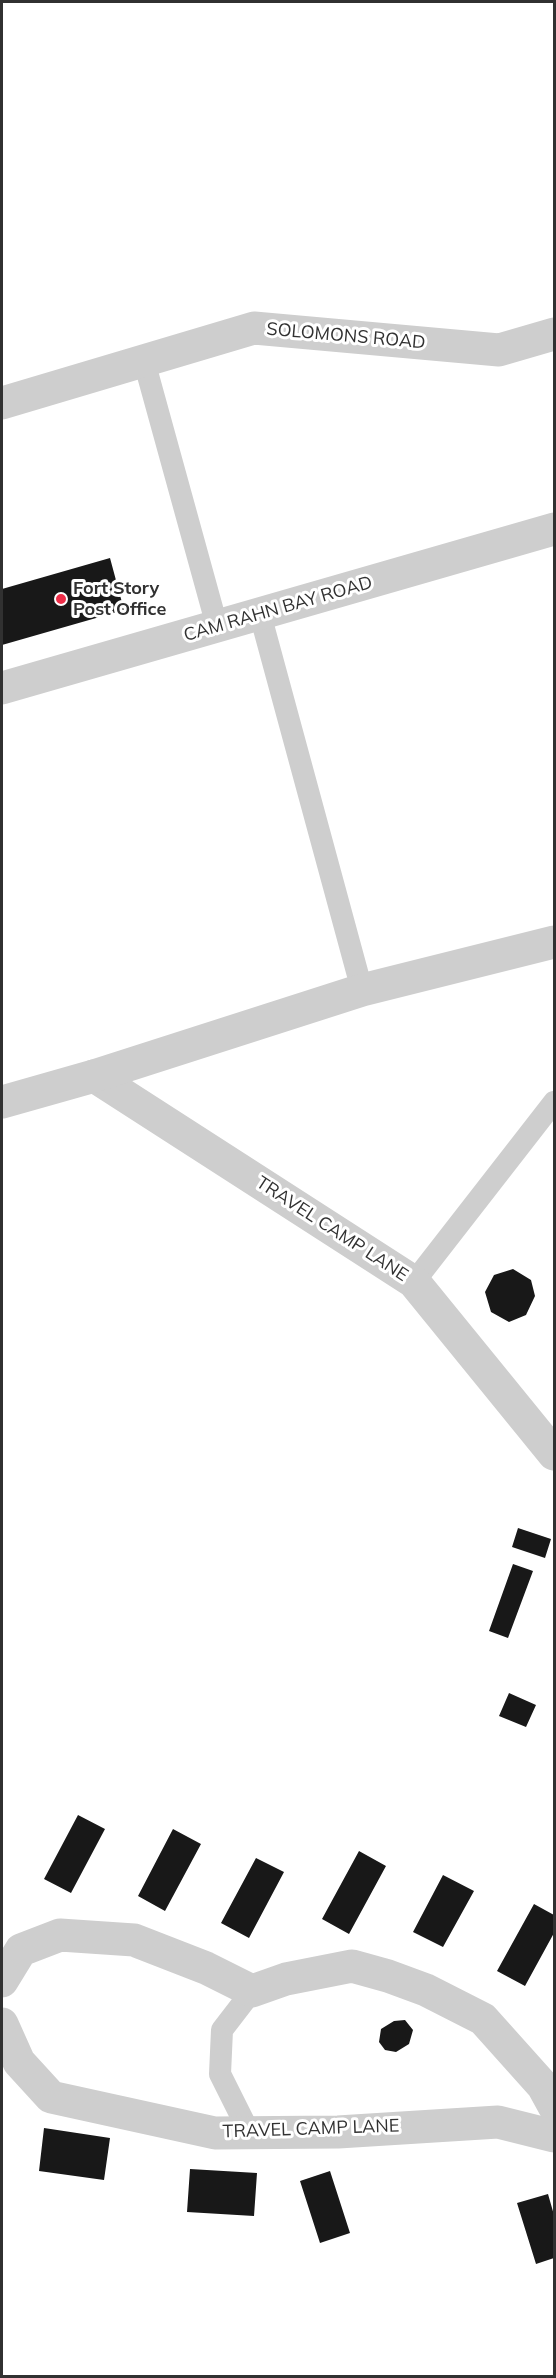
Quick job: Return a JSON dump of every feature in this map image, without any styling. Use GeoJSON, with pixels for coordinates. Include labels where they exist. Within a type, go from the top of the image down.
{"type":"FeatureCollection","features":[{"type":"Feature","properties":{"kind":"street","name":"SOLOMONS ROAD"},"geometry":{"type":"LineString","coordinates":[[2,403],[254,328],[499,350],[555,334]]}},
{"type":"Feature","properties":{"kind":"street","name":"CAM RAHN BAY ROAD"},"geometry":{"type":"LineString","coordinates":[[2,688],[555,529]]}},
{"type":"Feature","properties":{"kind":"street"},"geometry":{"type":"LineString","coordinates":[[2,1102],[94,1076],[362,990],[555,942]]}},
{"type":"Feature","properties":{"kind":"street","name":"TRAVEL CAMP LANE"},"geometry":{"type":"LineString","coordinates":[[94,1076],[414,1282],[555,1454]]}},
{"type":"Feature","properties":{"kind":"street"},"geometry":{"type":"LineString","coordinates":[[2,1981],[21,1950],[60,1935],[134,1940],[206,1968],[252,1991],[286,1979],[352,1966],[417,1987],[483,2019],[543,2086],[555,2106]]}},
{"type":"Feature","properties":{"kind":"street","name":"TRAVEL CAMP LANE"},"geometry":{"type":"LineString","coordinates":[[2,2024],[19,2062],[51,2097],[215,2133],[338,2132],[498,2122],[555,2136]]}},
{"type":"Feature","properties":{"kind":"lane"},"geometry":{"type":"LineString","coordinates":[[144,361],[217,626]]}},
{"type":"Feature","properties":{"kind":"lane"},"geometry":{"type":"LineString","coordinates":[[260,614],[362,990]]}},
{"type":"Feature","properties":{"kind":"lane"},"geometry":{"type":"LineString","coordinates":[[414,1282],[555,1102]]}},
{"type":"Feature","properties":{"kind":"lane"},"geometry":{"type":"LineString","coordinates":[[249,2132],[220,2074],[222,2030],[252,1991]]}},
{"type":"Feature","properties":{"kind":"building","name":"Fort Story Post Office"},"geometry":{"type":"Polygon","coordinates":[[[110,558],[124,610],[2,645],[2,589],[110,558]]]}},
{"type":"Feature","properties":{"kind":"building"},"geometry":{"type":"Polygon","coordinates":[[[513,1269],[531,1280],[535,1296],[526,1315],[509,1322],[491,1312],[485,1292],[494,1275],[513,1269]]]}},
{"type":"Feature","properties":{"kind":"building"},"geometry":{"type":"Polygon","coordinates":[[[518,1528],[551,1539],[545,1558],[512,1547],[518,1528]]]}},
{"type":"Feature","properties":{"kind":"building"},"geometry":{"type":"Polygon","coordinates":[[[513,1564],[533,1571],[508,1638],[489,1631],[513,1564]]]}},
{"type":"Feature","properties":{"kind":"building"},"geometry":{"type":"Polygon","coordinates":[[[509,1693],[536,1705],[526,1727],[499,1716],[509,1693]]]}},
{"type":"Feature","properties":{"kind":"building"},"geometry":{"type":"Polygon","coordinates":[[[78,1815],[105,1829],[71,1893],[44,1879],[78,1815]]]}},
{"type":"Feature","properties":{"kind":"building"},"geometry":{"type":"Polygon","coordinates":[[[173,1829],[201,1844],[165,1911],[138,1896],[173,1829]]]}},
{"type":"Feature","properties":{"kind":"building"},"geometry":{"type":"Polygon","coordinates":[[[359,1851],[386,1866],[349,1934],[322,1919],[359,1851]]]}},
{"type":"Feature","properties":{"kind":"building"},"geometry":{"type":"Polygon","coordinates":[[[256,1858],[284,1872],[249,1938],[221,1923],[256,1858]]]}},
{"type":"Feature","properties":{"kind":"building"},"geometry":{"type":"Polygon","coordinates":[[[443,1875],[474,1891],[443,1947],[413,1932],[443,1875]]]}},
{"type":"Feature","properties":{"kind":"building"},"geometry":{"type":"Polygon","coordinates":[[[534,1904],[554,1915],[554,1933],[525,1986],[497,1971],[534,1904]]]}},
{"type":"Feature","properties":{"kind":"building"},"geometry":{"type":"Polygon","coordinates":[[[405,2020],[413,2030],[409,2044],[396,2052],[385,2050],[379,2042],[381,2029],[394,2021],[405,2020]]]}},
{"type":"Feature","properties":{"kind":"building"},"geometry":{"type":"Polygon","coordinates":[[[44,2128],[110,2138],[104,2180],[39,2171],[44,2128]]]}},
{"type":"Feature","properties":{"kind":"building"},"geometry":{"type":"Polygon","coordinates":[[[190,2169],[257,2173],[254,2216],[187,2212],[190,2169]]]}},
{"type":"Feature","properties":{"kind":"building"},"geometry":{"type":"Polygon","coordinates":[[[330,2171],[350,2233],[320,2243],[300,2181],[330,2171]]]}},
{"type":"Feature","properties":{"kind":"building"},"geometry":{"type":"Polygon","coordinates":[[[548,2194],[554,2215],[554,2258],[536,2264],[517,2203],[548,2194]]]}},
{"type":"Feature","properties":{"kind":"place","name":"Fort Story Post Office"},"geometry":{"type":"Point","coordinates":[61,599]}}]}
